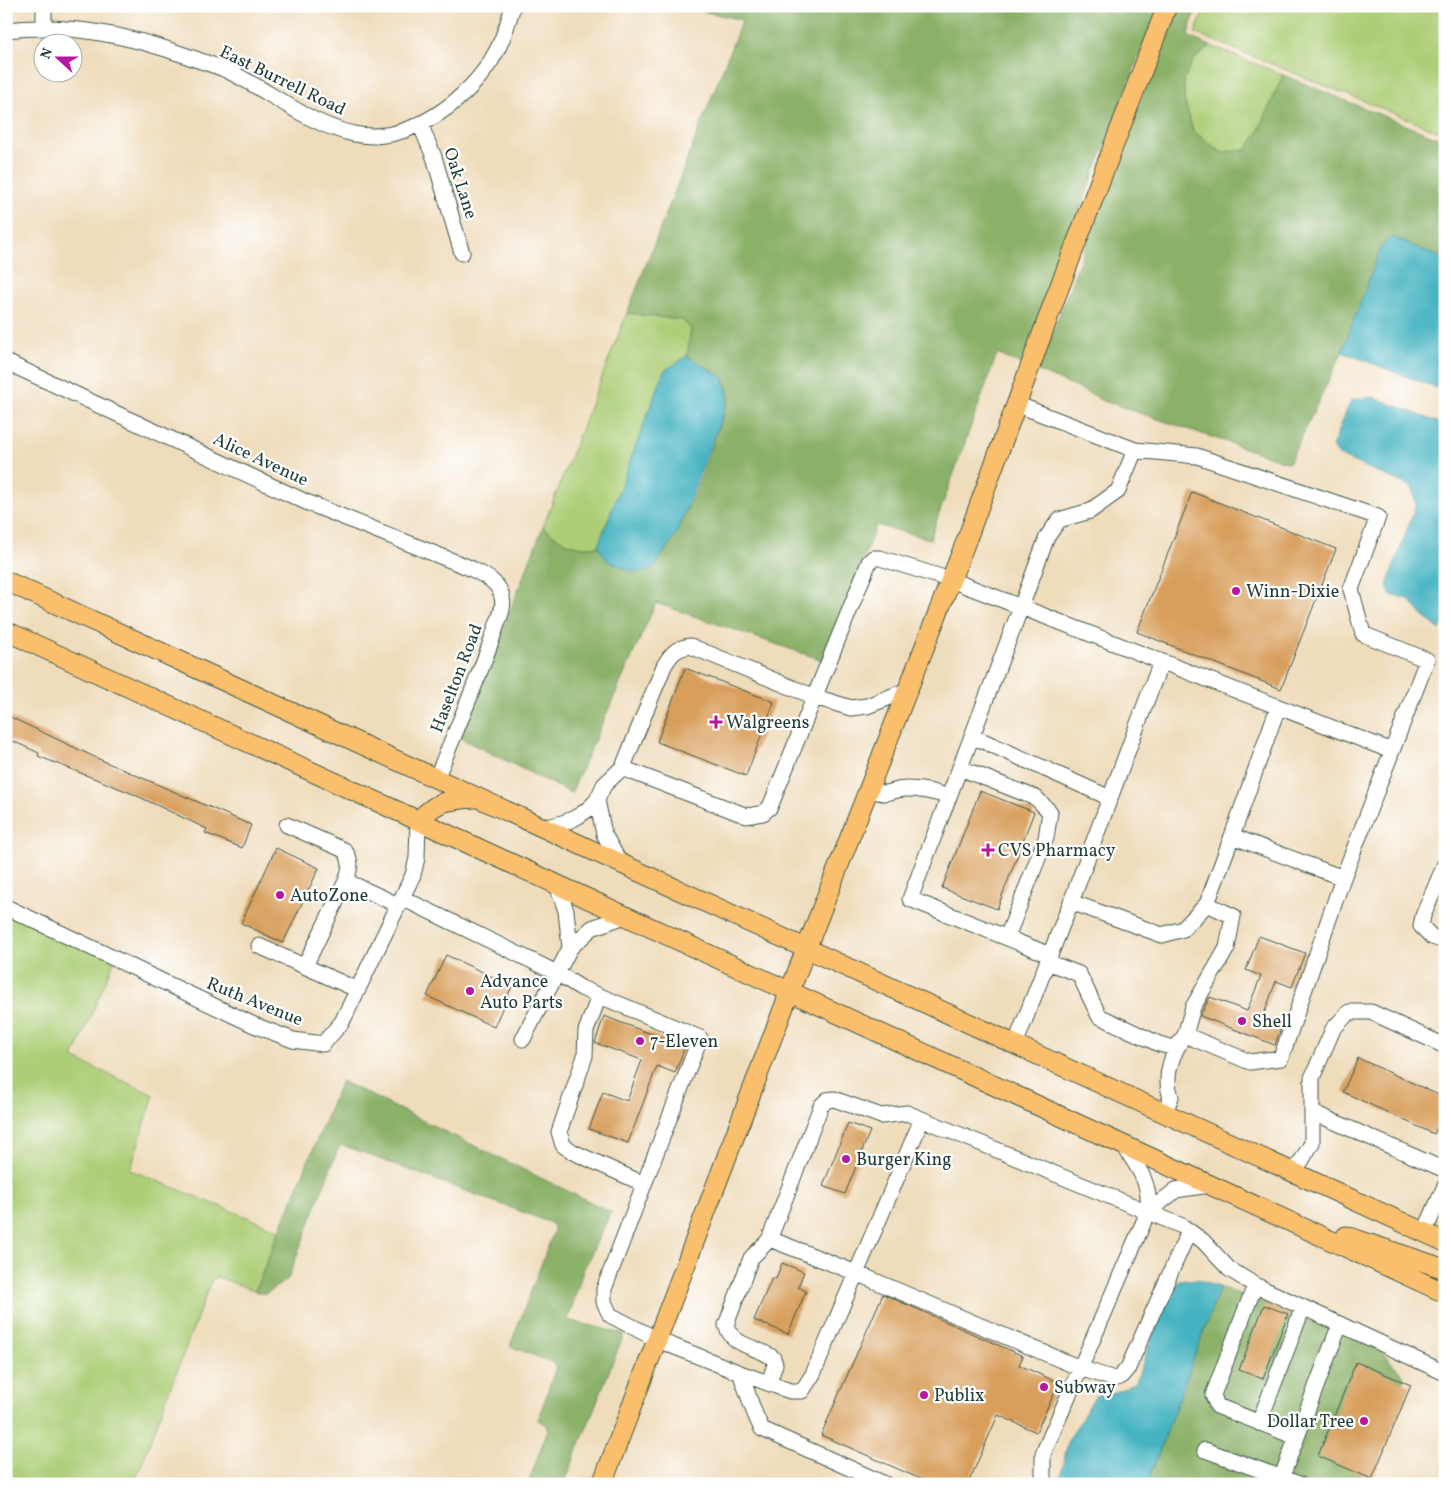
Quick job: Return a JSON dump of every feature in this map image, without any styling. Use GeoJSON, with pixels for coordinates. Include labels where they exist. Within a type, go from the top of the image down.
{"type":"FeatureCollection","features":[{"type":"Feature","properties":{"kind":"main road"},"geometry":{"type":"LineString","coordinates":[[602,1484],[806,949],[951,580],[1167,6]]}},
{"type":"Feature","properties":{"kind":"main road"},"geometry":{"type":"LineString","coordinates":[[6,582],[1445,1242]]}},
{"type":"Feature","properties":{"kind":"main road"},"geometry":{"type":"LineString","coordinates":[[6,631],[1445,1293]]}},
{"type":"Feature","properties":{"kind":"main road"},"geometry":{"type":"LineString","coordinates":[[418,821],[431,807],[444,801],[478,798]]}},
{"type":"Feature","properties":{"kind":"main road"},"geometry":{"type":"LineString","coordinates":[[1246,1202],[1445,1269]]}},
{"type":"Feature","properties":{"kind":"street"},"geometry":{"type":"LineString","coordinates":[[44,6],[44,27]]}},
{"type":"Feature","properties":{"kind":"street","name":"East Burrell Road"},"geometry":{"type":"LineString","coordinates":[[6,30],[44,27],[96,31],[149,43],[226,70],[297,111],[354,134],[375,136],[395,133],[420,124],[443,111],[462,95],[483,71],[504,34],[513,6]]}},
{"type":"Feature","properties":{"kind":"street","name":"Oak Lane"},"geometry":{"type":"LineString","coordinates":[[420,124],[434,157],[462,253]]}},
{"type":"Feature","properties":{"kind":"street","name":"Alice Avenue"},"geometry":{"type":"LineString","coordinates":[[6,362],[306,502],[470,568],[491,580],[499,588]]}},
{"type":"Feature","properties":{"kind":"street"},"geometry":{"type":"LineString","coordinates":[[1016,404],[1135,450],[1197,456],[1378,517],[1351,589],[1362,634],[1427,660],[1343,878],[1281,1058],[1250,1062],[1186,1035]]}},
{"type":"Feature","properties":{"kind":"street"},"geometry":{"type":"LineString","coordinates":[[1135,450],[1118,491],[1090,511],[1059,520],[1047,537],[910,899],[1006,937],[1079,974],[1099,1016],[1159,1044],[1175,1048]]}},
{"type":"Feature","properties":{"kind":"street"},"geometry":{"type":"LineString","coordinates":[[622,768],[747,816],[755,816],[770,807],[869,562],[873,558],[880,558],[951,580],[1392,752]]}},
{"type":"Feature","properties":{"kind":"street","name":"Haselton Road"},"geometry":{"type":"LineString","coordinates":[[436,779],[488,656],[502,610],[503,599],[499,588]]}},
{"type":"Feature","properties":{"kind":"street"},"geometry":{"type":"LineString","coordinates":[[543,828],[573,820],[589,810],[598,800],[604,785],[622,768],[664,666],[672,653],[680,648],[690,646],[814,698],[851,708],[867,706],[908,690]]}},
{"type":"Feature","properties":{"kind":"street"},"geometry":{"type":"LineString","coordinates":[[1015,1045],[1161,662]]}},
{"type":"Feature","properties":{"kind":"street"},"geometry":{"type":"LineString","coordinates":[[1071,902],[1162,935],[1183,929],[1207,904],[1278,707]]}},
{"type":"Feature","properties":{"kind":"street"},"geometry":{"type":"LineString","coordinates":[[972,736],[1110,798]]}},
{"type":"Feature","properties":{"kind":"street"},"geometry":{"type":"LineString","coordinates":[[960,768],[1036,798],[1050,812],[1046,838],[1006,937]]}},
{"type":"Feature","properties":{"kind":"street"},"geometry":{"type":"LineString","coordinates":[[869,789],[883,794],[904,788],[928,790],[949,797]]}},
{"type":"Feature","properties":{"kind":"street"},"geometry":{"type":"LineString","coordinates":[[598,800],[604,834],[620,863]]}},
{"type":"Feature","properties":{"kind":"street","name":"Ruth Avenue"},"geometry":{"type":"LineString","coordinates":[[6,907],[194,997],[293,1040],[323,1044],[342,1022],[413,875],[417,858],[418,821]]}},
{"type":"Feature","properties":{"kind":"street"},"geometry":{"type":"LineString","coordinates":[[287,825],[344,850],[350,857],[346,881],[305,966]]}},
{"type":"Feature","properties":{"kind":"street"},"geometry":{"type":"LineString","coordinates":[[1232,836],[1343,878]]}},
{"type":"Feature","properties":{"kind":"street"},"geometry":{"type":"LineString","coordinates":[[1445,864],[1422,916],[1423,930],[1445,941]]}},
{"type":"Feature","properties":{"kind":"street"},"geometry":{"type":"LineString","coordinates":[[346,881],[400,901],[557,974],[581,988],[700,1038],[604,1289],[604,1302],[610,1315],[658,1340],[740,1374],[790,1391],[802,1391],[813,1374],[922,1119]]}},
{"type":"Feature","properties":{"kind":"street"},"geometry":{"type":"LineString","coordinates":[[557,885],[566,911],[570,948]]}},
{"type":"Feature","properties":{"kind":"street"},"geometry":{"type":"LineString","coordinates":[[1164,1114],[1171,1097],[1166,1083],[1175,1048],[1186,1035],[1193,1007],[1227,948],[1233,916],[1207,904]]}},
{"type":"Feature","properties":{"kind":"street"},"geometry":{"type":"LineString","coordinates":[[523,1039],[570,948],[592,928],[625,916]]}},
{"type":"Feature","properties":{"kind":"street"},"geometry":{"type":"LineString","coordinates":[[260,946],[358,990]]}},
{"type":"Feature","properties":{"kind":"street"},"geometry":{"type":"LineString","coordinates":[[599,996],[586,1032],[585,1056],[559,1132],[563,1145],[573,1152],[644,1184]]}},
{"type":"Feature","properties":{"kind":"street"},"geometry":{"type":"LineString","coordinates":[[1294,1174],[1312,1143],[1312,1078],[1333,1029],[1349,1012],[1371,1012],[1445,1046]]}},
{"type":"Feature","properties":{"kind":"street"},"geometry":{"type":"LineString","coordinates":[[768,1383],[775,1364],[773,1358],[766,1352],[741,1344],[728,1334],[726,1325],[751,1258],[770,1238],[822,1106],[827,1100],[834,1099],[881,1116],[907,1113],[1148,1212],[1189,1231],[1203,1241],[1229,1269],[1255,1286],[1445,1373]]}},
{"type":"Feature","properties":{"kind":"street"},"geometry":{"type":"LineString","coordinates":[[1312,1112],[1445,1170]]}},
{"type":"Feature","properties":{"kind":"street"},"geometry":{"type":"LineString","coordinates":[[1044,1484],[1043,1454],[1148,1212],[1150,1196],[1142,1173],[1124,1146]]}},
{"type":"Feature","properties":{"kind":"street"},"geometry":{"type":"LineString","coordinates":[[1148,1212],[1176,1190],[1209,1184]]}},
{"type":"Feature","properties":{"kind":"street"},"geometry":{"type":"LineString","coordinates":[[1424,1233],[1445,1186]]}},
{"type":"Feature","properties":{"kind":"street"},"geometry":{"type":"LineString","coordinates":[[770,1238],[856,1272],[1080,1368],[1114,1380],[1120,1377],[1128,1368],[1189,1231]]}},
{"type":"Feature","properties":{"kind":"street"},"geometry":{"type":"LineString","coordinates":[[1255,1286],[1213,1395],[1217,1406],[1296,1437]]}},
{"type":"Feature","properties":{"kind":"street"},"geometry":{"type":"LineString","coordinates":[[1259,1423],[1303,1307]]}},
{"type":"Feature","properties":{"kind":"street"},"geometry":{"type":"LineString","coordinates":[[1280,1480],[1340,1324]]}},
{"type":"Feature","properties":{"kind":"street"},"geometry":{"type":"LineString","coordinates":[[740,1374],[747,1390],[752,1412],[762,1429],[885,1484]]}},
{"type":"Feature","properties":{"kind":"street"},"geometry":{"type":"LineString","coordinates":[[1205,1450],[1280,1480],[1299,1484]]}},
{"type":"Feature","properties":{"kind":"green space"},"geometry":{"type":"Polygon","coordinates":[[[680,6],[1158,6],[1021,364],[997,354],[930,539],[876,525],[825,661],[656,603],[571,793],[460,738],[543,527],[568,543],[582,547],[598,546],[608,561],[646,572],[659,559],[683,518],[705,466],[729,398],[724,378],[687,356],[691,329],[683,320],[627,313],[742,20],[680,6]]]}},
{"type":"Feature","properties":{"kind":"green space"},"geometry":{"type":"Polygon","coordinates":[[[1177,6],[1197,6],[1188,34],[1191,38],[1211,46],[1193,60],[1184,79],[1184,100],[1193,131],[1221,152],[1246,150],[1258,133],[1283,75],[1445,141],[1445,259],[1392,237],[1382,247],[1342,352],[1289,463],[1098,399],[1098,397],[1038,371],[1177,6]]]}},
{"type":"Feature","properties":{"kind":"green space"},"geometry":{"type":"Polygon","coordinates":[[[1206,6],[1445,6],[1445,134],[1195,33],[1206,6]]]}},
{"type":"Feature","properties":{"kind":"green space"},"geometry":{"type":"Polygon","coordinates":[[[1211,46],[1283,75],[1258,133],[1246,150],[1221,152],[1193,131],[1184,100],[1184,79],[1193,60],[1211,46]]]}},
{"type":"Feature","properties":{"kind":"green space"},"geometry":{"type":"Polygon","coordinates":[[[627,313],[683,320],[691,329],[687,356],[664,371],[598,546],[582,547],[562,540],[543,527],[627,313]]]}},
{"type":"Feature","properties":{"kind":"green space"},"geometry":{"type":"Polygon","coordinates":[[[6,904],[116,957],[73,1058],[154,1095],[130,1170],[279,1230],[255,1291],[221,1278],[216,1277],[211,1281],[134,1484],[9,1484],[6,1481],[6,904]]]}},
{"type":"Feature","properties":{"kind":"green space"},"geometry":{"type":"Polygon","coordinates":[[[341,1081],[611,1212],[583,1271],[568,1320],[624,1334],[564,1484],[528,1484],[548,1429],[547,1425],[538,1420],[556,1367],[551,1362],[510,1346],[554,1231],[554,1226],[549,1222],[342,1145],[338,1149],[288,1279],[265,1294],[255,1291],[341,1081]]]}},
{"type":"Feature","properties":{"kind":"green space"},"geometry":{"type":"Polygon","coordinates":[[[1220,1287],[1360,1338],[1380,1350],[1405,1377],[1395,1412],[1356,1484],[1147,1484],[1220,1287]]]}},
{"type":"Feature","properties":{"kind":"water"},"geometry":{"type":"Polygon","coordinates":[[[1392,237],[1445,259],[1445,391],[1342,352],[1381,247],[1392,237]]]}},
{"type":"Feature","properties":{"kind":"water"},"geometry":{"type":"Polygon","coordinates":[[[687,356],[724,378],[729,398],[677,533],[655,566],[646,572],[631,571],[608,561],[598,546],[664,371],[687,356]]]}},
{"type":"Feature","properties":{"kind":"water"},"geometry":{"type":"Polygon","coordinates":[[[1373,397],[1445,425],[1445,617],[1440,630],[1422,615],[1409,599],[1390,595],[1387,585],[1416,505],[1412,487],[1340,456],[1332,447],[1351,400],[1373,397]]]}},
{"type":"Feature","properties":{"kind":"water"},"geometry":{"type":"Polygon","coordinates":[[[1197,1279],[1220,1287],[1147,1484],[1059,1484],[1068,1441],[1095,1396],[1119,1391],[1136,1382],[1164,1304],[1179,1281],[1197,1279]]]}},
{"type":"Feature","properties":{"kind":"building","name":"Winn-Dixie"},"geometry":{"type":"Polygon","coordinates":[[[1192,492],[1336,549],[1281,689],[1137,632],[1192,492]]]}},
{"type":"Feature","properties":{"kind":"building","name":"Walgreens"},"geometry":{"type":"Polygon","coordinates":[[[685,668],[774,702],[746,776],[657,742],[685,668]]]}},
{"type":"Feature","properties":{"kind":"building"},"geometry":{"type":"Polygon","coordinates":[[[6,715],[101,760],[251,825],[242,848],[205,833],[207,829],[131,793],[38,756],[39,753],[6,738],[6,715]]]}},
{"type":"Feature","properties":{"kind":"building","name":"CVS Pharmacy"},"geometry":{"type":"Polygon","coordinates":[[[980,791],[1034,812],[997,909],[942,888],[980,791]]]}},
{"type":"Feature","properties":{"kind":"building","name":"AutoZone"},"geometry":{"type":"Polygon","coordinates":[[[276,848],[319,868],[283,943],[241,923],[276,848]]]}},
{"type":"Feature","properties":{"kind":"building"},"geometry":{"type":"Polygon","coordinates":[[[1259,936],[1305,953],[1292,987],[1276,981],[1263,1017],[1282,1025],[1275,1045],[1200,1016],[1210,997],[1247,1011],[1261,976],[1246,970],[1259,936]]]}},
{"type":"Feature","properties":{"kind":"building","name":"Advance Auto Parts"},"geometry":{"type":"Polygon","coordinates":[[[446,955],[512,986],[494,1027],[427,996],[446,955]]]}},
{"type":"Feature","properties":{"kind":"building"},"geometry":{"type":"Polygon","coordinates":[[[604,1016],[685,1047],[675,1073],[657,1066],[628,1143],[589,1129],[603,1092],[627,1101],[642,1060],[595,1043],[604,1016]]]}},
{"type":"Feature","properties":{"kind":"building"},"geometry":{"type":"Polygon","coordinates":[[[1358,1058],[1445,1098],[1445,1113],[1434,1134],[1343,1092],[1358,1058]]]}},
{"type":"Feature","properties":{"kind":"building","name":"Burger King"},"geometry":{"type":"Polygon","coordinates":[[[848,1123],[870,1131],[845,1194],[823,1186],[848,1123]]]}},
{"type":"Feature","properties":{"kind":"building"},"geometry":{"type":"Polygon","coordinates":[[[782,1263],[804,1272],[798,1287],[806,1291],[788,1334],[754,1320],[772,1278],[776,1279],[782,1263]]]}},
{"type":"Feature","properties":{"kind":"building"},"geometry":{"type":"Polygon","coordinates":[[[883,1294],[1023,1356],[1019,1365],[1059,1383],[1036,1432],[998,1415],[968,1484],[932,1484],[821,1435],[883,1294]]]}},
{"type":"Feature","properties":{"kind":"building"},"geometry":{"type":"Polygon","coordinates":[[[1264,1305],[1288,1314],[1263,1379],[1239,1370],[1264,1305]]]}},
{"type":"Feature","properties":{"kind":"building","name":"Dollar Tree"},"geometry":{"type":"Polygon","coordinates":[[[1356,1362],[1411,1385],[1372,1479],[1318,1456],[1356,1362]]]}},
{"type":"Feature","properties":{"kind":"place","name":"Winn-Dixie"},"geometry":{"type":"Point","coordinates":[1236,591]}},
{"type":"Feature","properties":{"kind":"place","name":"Walgreens"},"geometry":{"type":"Point","coordinates":[716,722]}},
{"type":"Feature","properties":{"kind":"place","name":"CVS Pharmacy"},"geometry":{"type":"Point","coordinates":[988,850]}},
{"type":"Feature","properties":{"kind":"place","name":"AutoZone"},"geometry":{"type":"Point","coordinates":[280,895]}},
{"type":"Feature","properties":{"kind":"place","name":"Advance Auto Parts"},"geometry":{"type":"Point","coordinates":[470,991]}},
{"type":"Feature","properties":{"kind":"place","name":"Shell"},"geometry":{"type":"Point","coordinates":[1242,1021]}},
{"type":"Feature","properties":{"kind":"place","name":"7-Eleven"},"geometry":{"type":"Point","coordinates":[640,1041]}},
{"type":"Feature","properties":{"kind":"place","name":"Burger King"},"geometry":{"type":"Point","coordinates":[846,1159]}},
{"type":"Feature","properties":{"kind":"place","name":"Subway"},"geometry":{"type":"Point","coordinates":[1044,1387]}},
{"type":"Feature","properties":{"kind":"place","name":"Publix"},"geometry":{"type":"Point","coordinates":[924,1395]}},
{"type":"Feature","properties":{"kind":"place","name":"Dollar Tree"},"geometry":{"type":"Point","coordinates":[1364,1421]}}]}
